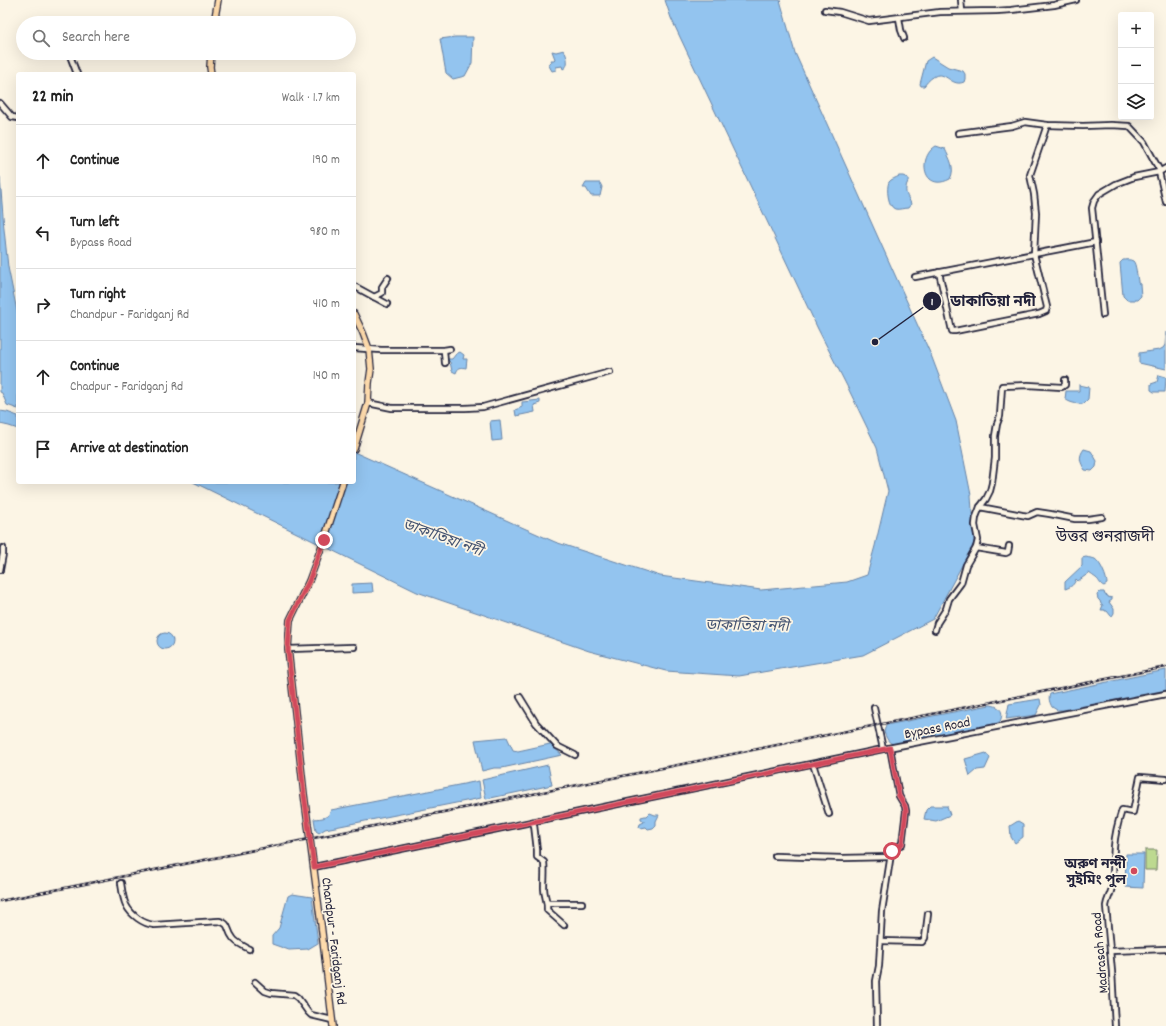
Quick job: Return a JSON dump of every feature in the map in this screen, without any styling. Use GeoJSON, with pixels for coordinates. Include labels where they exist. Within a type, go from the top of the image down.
{"type":"FeatureCollection","features":[{"type":"Feature","properties":{"kind":"main road"},"geometry":{"type":"LineString","coordinates":[[215,16],[218,0]]}},
{"type":"Feature","properties":{"kind":"main road"},"geometry":{"type":"LineString","coordinates":[[210,60],[211,72]]}},
{"type":"Feature","properties":{"kind":"main road"},"geometry":{"type":"LineString","coordinates":[[356,318],[369,349],[371,369],[368,403],[356,442]]}},
{"type":"Feature","properties":{"kind":"main road","name":"Chandpur - Faridganj Rd"},"geometry":{"type":"LineString","coordinates":[[333,1026],[304,794],[288,650],[290,620],[309,581],[342,484]]}},
{"type":"Feature","properties":{"kind":"street"},"geometry":{"type":"LineString","coordinates":[[961,0],[962,12]]}},
{"type":"Feature","properties":{"kind":"street"},"geometry":{"type":"LineString","coordinates":[[825,10],[840,12],[868,21],[940,12],[1011,10],[1054,5],[1076,0]]}},
{"type":"Feature","properties":{"kind":"street"},"geometry":{"type":"LineString","coordinates":[[899,18],[904,38]]}},
{"type":"Feature","properties":{"kind":"street"},"geometry":{"type":"LineString","coordinates":[[72,60],[77,72]]}},
{"type":"Feature","properties":{"kind":"street"},"geometry":{"type":"LineString","coordinates":[[0,103],[12,117],[16,118]]}},
{"type":"Feature","properties":{"kind":"street"},"geometry":{"type":"LineString","coordinates":[[958,133],[1012,126],[1025,122],[1047,125],[1129,126],[1144,142],[1160,171],[1166,202]]}},
{"type":"Feature","properties":{"kind":"street"},"geometry":{"type":"LineString","coordinates":[[939,272],[949,323],[952,331],[1039,314],[1046,311],[1047,307],[1034,254],[1036,213],[1030,175],[1047,125]]}},
{"type":"Feature","properties":{"kind":"street"},"geometry":{"type":"LineString","coordinates":[[1103,315],[1092,208],[1096,197],[1116,184],[1166,168]]}},
{"type":"Feature","properties":{"kind":"street"},"geometry":{"type":"LineString","coordinates":[[915,277],[1096,242]]}},
{"type":"Feature","properties":{"kind":"street"},"geometry":{"type":"LineString","coordinates":[[374,297],[382,293],[382,287],[388,278]]}},
{"type":"Feature","properties":{"kind":"street"},"geometry":{"type":"LineString","coordinates":[[356,287],[388,304]]}},
{"type":"Feature","properties":{"kind":"street"},"geometry":{"type":"LineString","coordinates":[[356,348],[381,350],[450,349]]}},
{"type":"Feature","properties":{"kind":"street"},"geometry":{"type":"LineString","coordinates":[[444,350],[445,363]]}},
{"type":"Feature","properties":{"kind":"street"},"geometry":{"type":"LineString","coordinates":[[368,403],[392,408],[483,407],[610,372]]}},
{"type":"Feature","properties":{"kind":"street"},"geometry":{"type":"LineString","coordinates":[[936,630],[937,623],[946,609],[949,599],[961,583],[966,565],[976,548],[978,540],[975,525],[976,517],[992,484],[995,458],[995,436],[1000,416],[1002,386],[1028,385],[1062,387],[1065,386],[1065,380]]}},
{"type":"Feature","properties":{"kind":"street"},"geometry":{"type":"LineString","coordinates":[[980,507],[1022,516],[1028,516],[1037,512],[1075,519],[1102,517]]}},
{"type":"Feature","properties":{"kind":"street"},"geometry":{"type":"LineString","coordinates":[[976,548],[1007,553],[1009,546]]}},
{"type":"Feature","properties":{"kind":"street"},"geometry":{"type":"LineString","coordinates":[[0,570],[3,548]]}},
{"type":"Feature","properties":{"kind":"street"},"geometry":{"type":"LineString","coordinates":[[288,650],[354,647]]}},
{"type":"Feature","properties":{"kind":"street","name":"Bypass Road"},"geometry":{"type":"LineString","coordinates":[[314,867],[884,749],[1166,694]]}},
{"type":"Feature","properties":{"kind":"street"},"geometry":{"type":"LineString","coordinates":[[520,697],[536,722],[556,746],[574,755]]}},
{"type":"Feature","properties":{"kind":"street"},"geometry":{"type":"LineString","coordinates":[[874,708],[884,749]]}},
{"type":"Feature","properties":{"kind":"street"},"geometry":{"type":"LineString","coordinates":[[877,1026],[876,981],[879,966],[882,910],[890,857],[892,851],[902,844],[906,811],[905,806],[899,796],[890,748]]}},
{"type":"Feature","properties":{"kind":"street"},"geometry":{"type":"LineString","coordinates":[[813,764],[829,814]]}},
{"type":"Feature","properties":{"kind":"street","name":"Madrasah Road"},"geometry":{"type":"LineString","coordinates":[[1115,1026],[1106,902],[1111,893],[1114,846],[1118,822],[1122,810],[1133,812],[1140,777],[1166,779]]}},
{"type":"Feature","properties":{"kind":"street"},"geometry":{"type":"LineString","coordinates":[[532,822],[534,825],[537,857],[544,862],[544,890],[548,903],[547,910],[564,925]]}},
{"type":"Feature","properties":{"kind":"street"},"geometry":{"type":"LineString","coordinates":[[776,856],[843,858],[890,857]]}},
{"type":"Feature","properties":{"kind":"street"},"geometry":{"type":"LineString","coordinates":[[121,883],[126,905],[129,911],[148,925],[219,921],[225,922],[228,925],[232,937],[249,949]]}},
{"type":"Feature","properties":{"kind":"street"},"geometry":{"type":"LineString","coordinates":[[548,903],[582,903]]}},
{"type":"Feature","properties":{"kind":"street"},"geometry":{"type":"LineString","coordinates":[[881,941],[922,942],[925,938],[928,914]]}},
{"type":"Feature","properties":{"kind":"street"},"geometry":{"type":"LineString","coordinates":[[1110,951],[1166,949]]}},
{"type":"Feature","properties":{"kind":"street"},"geometry":{"type":"LineString","coordinates":[[255,982],[271,994],[294,995],[303,1003],[311,1015],[332,1020]]}},
{"type":"Feature","properties":{"kind":"green space"},"geometry":{"type":"Polygon","coordinates":[[[1145,850],[1157,850],[1156,870],[1145,870],[1145,850]]]}},
{"type":"Feature","properties":{"kind":"water","name":"ডাকাতিয়া নদী"},"geometry":{"type":"Polygon","coordinates":[[[665,0],[780,0],[795,53],[931,355],[956,421],[971,495],[974,543],[933,619],[863,655],[739,676],[666,671],[589,651],[417,592],[197,484],[356,484],[356,453],[555,542],[660,576],[761,590],[847,582],[867,575],[888,491],[877,448],[818,329],[671,18],[665,0]]]}},
{"type":"Feature","properties":{"kind":"water"},"geometry":{"type":"Polygon","coordinates":[[[473,37],[472,63],[465,76],[453,79],[446,73],[440,39],[473,37]]]}},
{"type":"Feature","properties":{"kind":"water"},"geometry":{"type":"Polygon","coordinates":[[[564,50],[567,58],[567,66],[563,69],[562,66],[556,67],[556,70],[552,71],[548,64],[552,62],[551,60],[555,59],[552,51],[556,52],[564,50]]]}},
{"type":"Feature","properties":{"kind":"water"},"geometry":{"type":"Polygon","coordinates":[[[932,57],[948,67],[963,71],[965,74],[964,82],[954,82],[941,75],[936,75],[924,86],[921,86],[920,84],[926,61],[932,57]]]}},
{"type":"Feature","properties":{"kind":"water"},"geometry":{"type":"Polygon","coordinates":[[[936,146],[945,149],[952,167],[952,175],[950,179],[941,182],[934,181],[929,178],[925,165],[926,158],[930,151],[936,146]]]}},
{"type":"Feature","properties":{"kind":"water"},"geometry":{"type":"Polygon","coordinates":[[[899,176],[908,178],[906,193],[911,204],[908,208],[895,209],[889,201],[888,185],[892,179],[899,176]]]}},
{"type":"Feature","properties":{"kind":"water"},"geometry":{"type":"Polygon","coordinates":[[[0,177],[8,267],[16,306],[16,408],[7,405],[2,393],[0,392],[0,177]]]}},
{"type":"Feature","properties":{"kind":"water"},"geometry":{"type":"Polygon","coordinates":[[[586,183],[600,183],[602,187],[600,196],[591,196],[586,188],[583,188],[586,183]]]}},
{"type":"Feature","properties":{"kind":"water"},"geometry":{"type":"Polygon","coordinates":[[[1123,260],[1132,260],[1135,264],[1138,283],[1140,284],[1141,296],[1137,300],[1127,300],[1123,296],[1120,263],[1123,260]]]}},
{"type":"Feature","properties":{"kind":"water"},"geometry":{"type":"Polygon","coordinates":[[[1166,332],[1166,369],[1139,363],[1139,353],[1163,348],[1165,345],[1166,332]]]}},
{"type":"Feature","properties":{"kind":"water"},"geometry":{"type":"Polygon","coordinates":[[[460,352],[464,355],[463,359],[467,359],[466,368],[460,368],[456,373],[452,371],[450,362],[447,359],[452,359],[460,352]]]}},
{"type":"Feature","properties":{"kind":"water"},"geometry":{"type":"Polygon","coordinates":[[[1159,375],[1166,377],[1165,392],[1154,392],[1151,390],[1151,384],[1157,382],[1159,375]]]}},
{"type":"Feature","properties":{"kind":"water"},"geometry":{"type":"Polygon","coordinates":[[[1079,385],[1089,387],[1088,399],[1083,404],[1073,403],[1065,399],[1066,391],[1079,391],[1079,385]]]}},
{"type":"Feature","properties":{"kind":"water"},"geometry":{"type":"Polygon","coordinates":[[[540,400],[540,403],[534,405],[535,412],[516,416],[515,410],[522,407],[522,402],[540,400]]]}},
{"type":"Feature","properties":{"kind":"water"},"geometry":{"type":"Polygon","coordinates":[[[0,411],[16,415],[16,428],[0,424],[0,411]]]}},
{"type":"Feature","properties":{"kind":"water"},"geometry":{"type":"Polygon","coordinates":[[[500,420],[502,440],[492,441],[490,421],[500,420]]]}},
{"type":"Feature","properties":{"kind":"water"},"geometry":{"type":"Polygon","coordinates":[[[1084,449],[1091,451],[1097,461],[1096,467],[1092,471],[1085,470],[1081,462],[1080,457],[1084,449]]]}},
{"type":"Feature","properties":{"kind":"water"},"geometry":{"type":"Polygon","coordinates":[[[1086,557],[1095,559],[1099,564],[1105,575],[1107,584],[1104,586],[1102,585],[1089,573],[1078,581],[1076,579],[1072,586],[1065,589],[1065,582],[1082,566],[1082,558],[1086,557]]]}},
{"type":"Feature","properties":{"kind":"water"},"geometry":{"type":"Polygon","coordinates":[[[372,583],[373,592],[352,593],[352,584],[372,583]]]}},
{"type":"Feature","properties":{"kind":"water"},"geometry":{"type":"Polygon","coordinates":[[[1100,592],[1104,592],[1105,595],[1112,598],[1109,602],[1114,609],[1112,616],[1107,611],[1101,610],[1103,605],[1098,599],[1097,595],[1100,592]]]}},
{"type":"Feature","properties":{"kind":"water"},"geometry":{"type":"Polygon","coordinates":[[[165,633],[172,638],[173,641],[168,648],[165,649],[158,644],[157,641],[162,634],[165,633]]]}},
{"type":"Feature","properties":{"kind":"water"},"geometry":{"type":"Polygon","coordinates":[[[1166,670],[1166,690],[1063,710],[1057,710],[1052,707],[1049,698],[1050,694],[1166,670]]]}},
{"type":"Feature","properties":{"kind":"water"},"geometry":{"type":"Polygon","coordinates":[[[1040,699],[1041,705],[1036,715],[1006,719],[1009,704],[1040,699]]]}},
{"type":"Feature","properties":{"kind":"water"},"geometry":{"type":"Polygon","coordinates":[[[990,705],[999,708],[1002,713],[999,723],[899,745],[889,742],[884,732],[886,725],[990,705]]]}},
{"type":"Feature","properties":{"kind":"water"},"geometry":{"type":"Polygon","coordinates":[[[507,737],[513,750],[518,751],[550,744],[562,755],[482,771],[475,740],[507,737]]]}},
{"type":"Feature","properties":{"kind":"water"},"geometry":{"type":"Polygon","coordinates":[[[986,753],[990,758],[985,769],[977,770],[970,776],[965,759],[986,753]]]}},
{"type":"Feature","properties":{"kind":"water"},"geometry":{"type":"Polygon","coordinates":[[[548,765],[552,785],[486,799],[482,780],[548,765]]]}},
{"type":"Feature","properties":{"kind":"water"},"geometry":{"type":"Polygon","coordinates":[[[479,781],[481,798],[325,829],[319,833],[316,831],[314,819],[326,817],[331,810],[479,781]]]}},
{"type":"Feature","properties":{"kind":"water"},"geometry":{"type":"Polygon","coordinates":[[[930,806],[947,806],[950,815],[936,821],[924,819],[926,810],[930,806]]]}},
{"type":"Feature","properties":{"kind":"water"},"geometry":{"type":"Polygon","coordinates":[[[650,813],[659,815],[656,825],[653,828],[648,829],[646,827],[639,827],[640,824],[644,822],[641,817],[647,816],[650,813]]]}},
{"type":"Feature","properties":{"kind":"water"},"geometry":{"type":"Polygon","coordinates":[[[1018,821],[1023,824],[1023,837],[1015,843],[1011,837],[1010,826],[1018,821]]]}},
{"type":"Feature","properties":{"kind":"water","name":"অরুণ নন্দী সুইমিং পুল"},"geometry":{"type":"Polygon","coordinates":[[[1126,854],[1144,854],[1143,888],[1125,887],[1126,854]]]}},
{"type":"Feature","properties":{"kind":"water"},"geometry":{"type":"Polygon","coordinates":[[[292,894],[312,897],[318,943],[308,949],[289,950],[272,944],[272,936],[279,928],[288,896],[292,894]]]}},
{"type":"Feature","properties":{"kind":"railway"},"geometry":{"type":"LineString","coordinates":[[0,901],[1166,667]]}},
{"type":"Feature","properties":{"kind":"place","name":"ডাকাতিয়া নদী"},"geometry":{"type":"Point","coordinates":[875,342]}},
{"type":"Feature","properties":{"kind":"place","name":"অরুণ নন্দী সুইমিং পুল"},"geometry":{"type":"Point","coordinates":[1134,871]}},
{"type":"Feature","properties":{"kind":"district","name":"উত্তর গুনরাজদী"},"geometry":{"type":"Point","coordinates":[1105,535]}},
{"type":"Feature","properties":{"kind":"route"},"geometry":{"type":"LineString","coordinates":[[324,540],[309,581],[290,620],[288,650],[304,794],[314,867],[890,748],[899,796],[905,806],[906,811],[902,844],[892,851]]}}]}
